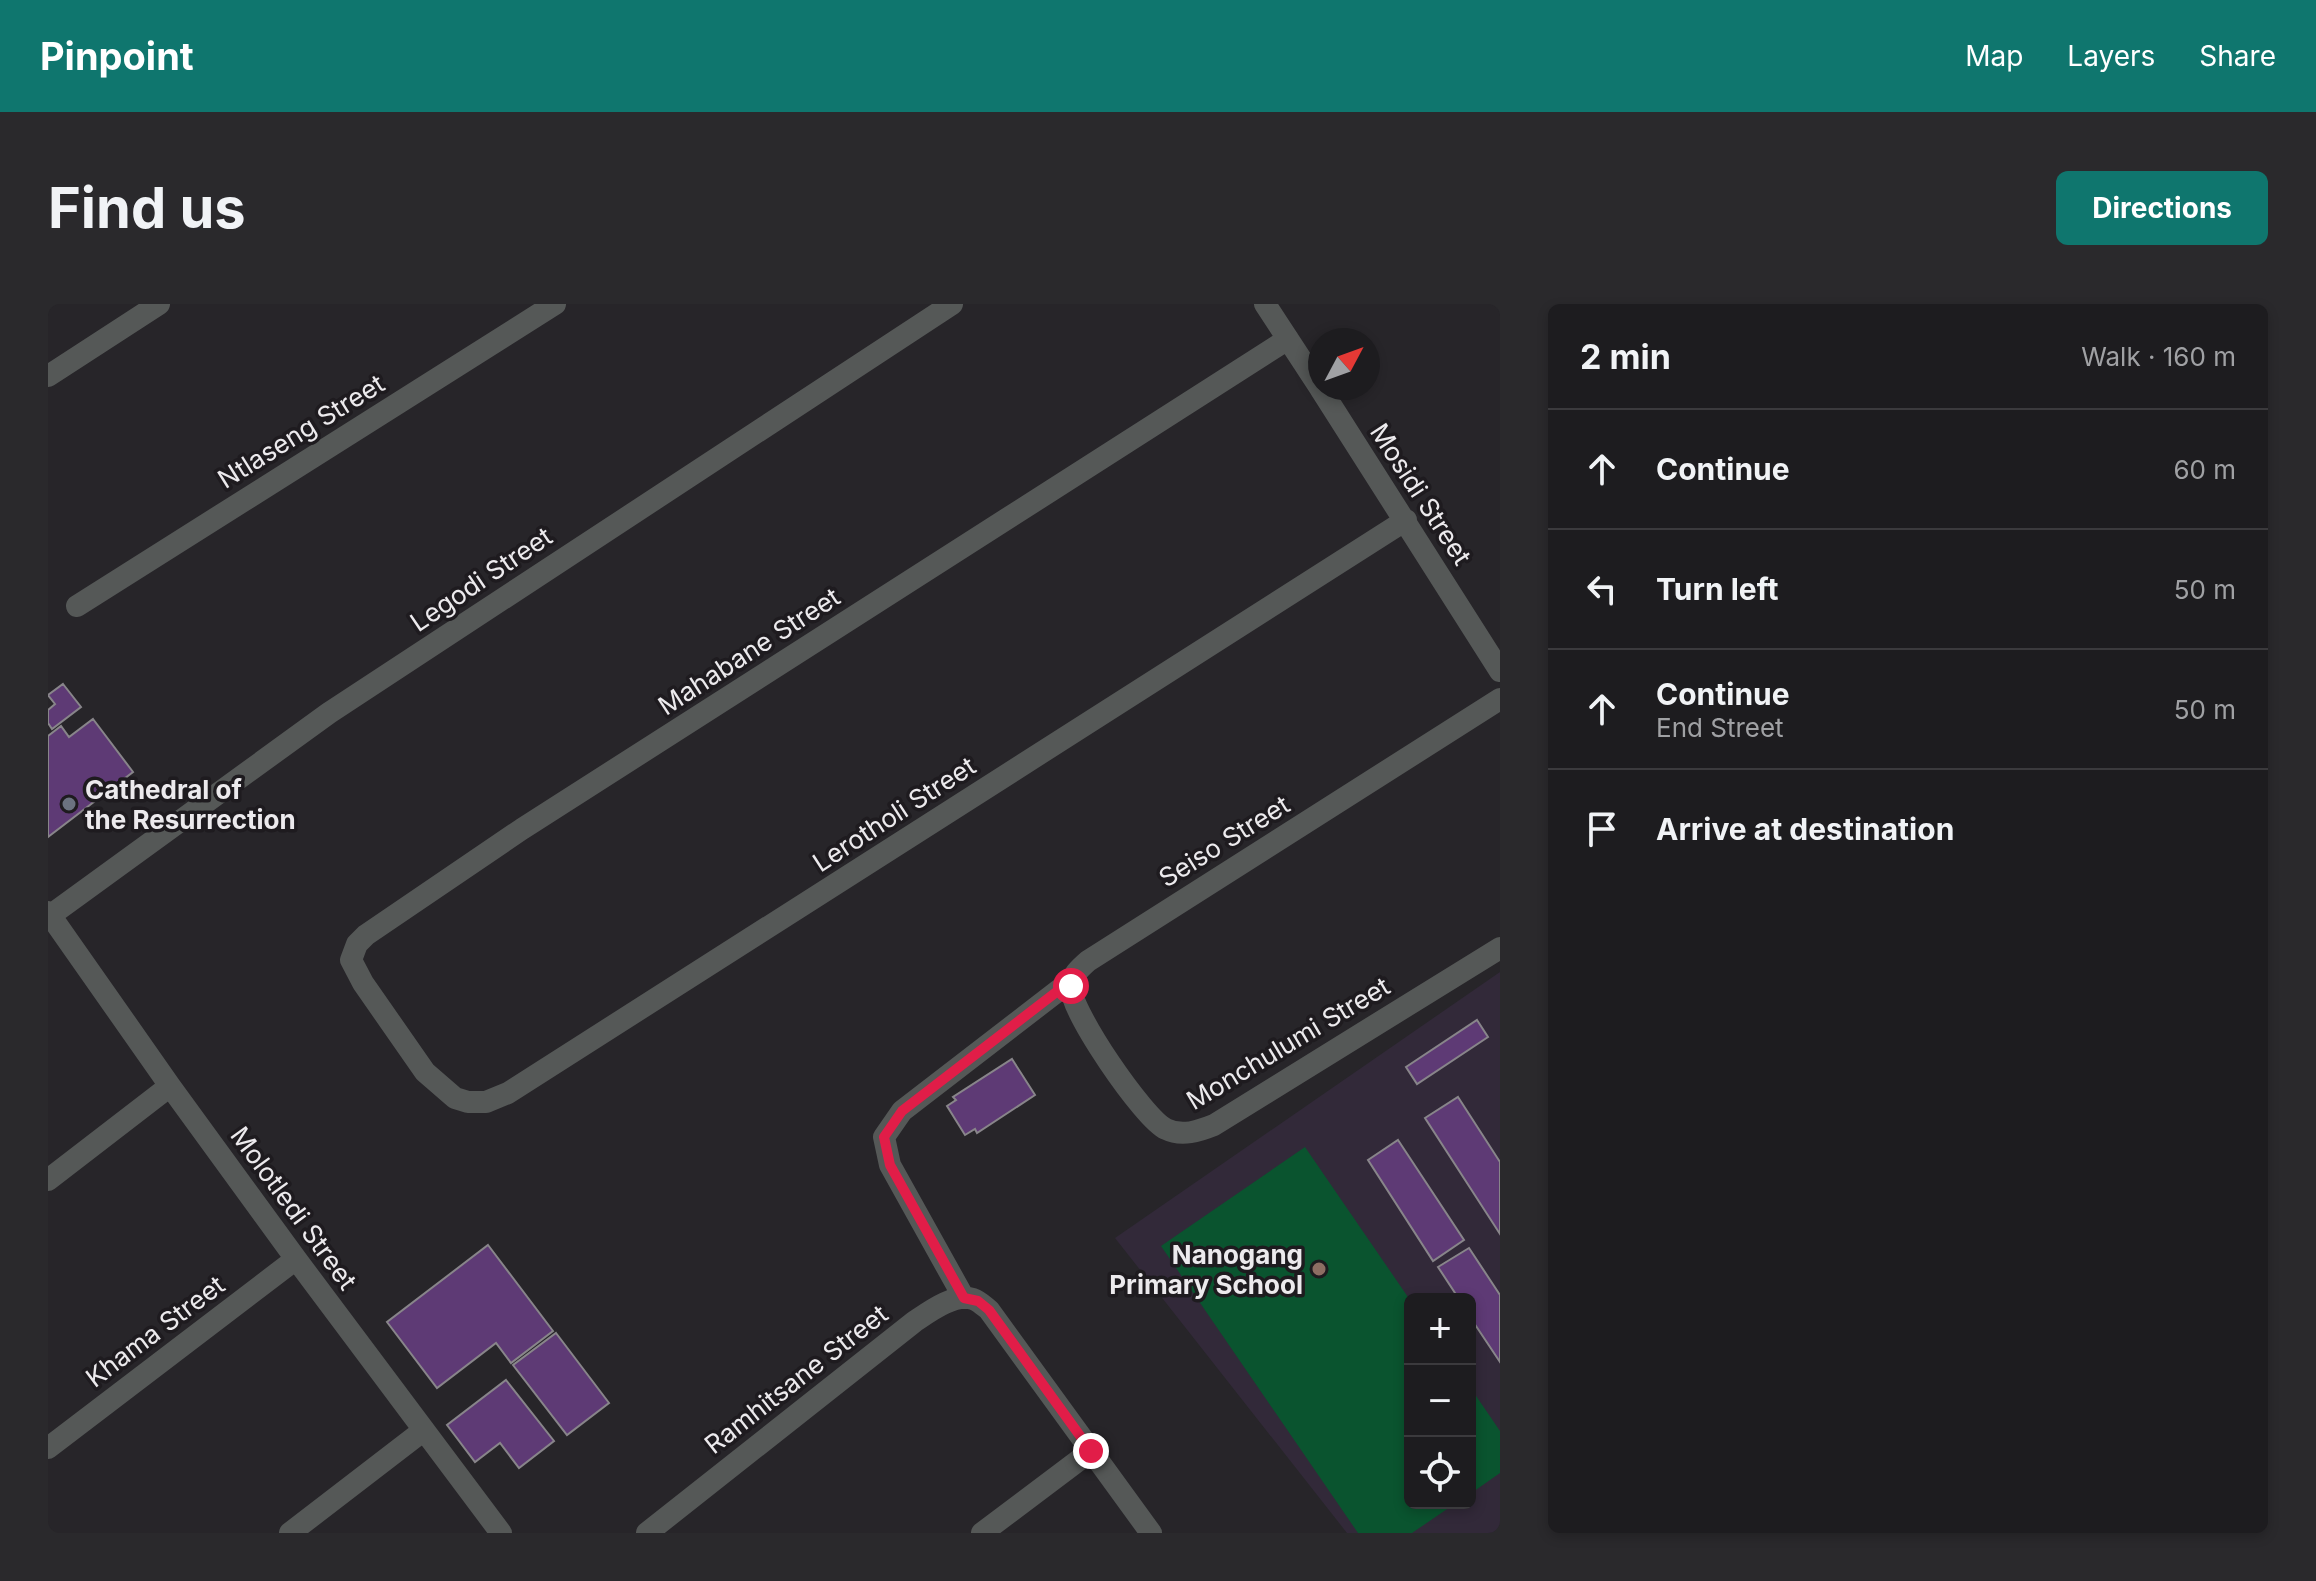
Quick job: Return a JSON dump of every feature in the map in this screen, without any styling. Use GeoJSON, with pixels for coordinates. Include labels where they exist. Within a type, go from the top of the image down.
{"type":"FeatureCollection","features":[{"type":"Feature","properties":{"kind":"street"},"geometry":{"type":"LineString","coordinates":[[48,376],[159,304]]}},
{"type":"Feature","properties":{"kind":"street","name":"Ntlaseng Street"},"geometry":{"type":"LineString","coordinates":[[77,606],[555,304]]}},
{"type":"Feature","properties":{"kind":"street","name":"Legodi Street"},"geometry":{"type":"LineString","coordinates":[[49,915],[329,713],[952,304]]}},
{"type":"Feature","properties":{"kind":"street","name":"Mosidi Street"},"geometry":{"type":"LineString","coordinates":[[1265,304],[1308,370]]}},
{"type":"Feature","properties":{"kind":"street","name":"Mahabane Street"},"geometry":{"type":"LineString","coordinates":[[414,1057],[363,983],[351,960],[357,944],[366,935],[522,829],[1288,339]]}},
{"type":"Feature","properties":{"kind":"street","name":"Mosidi Street"},"geometry":{"type":"LineString","coordinates":[[1328,400],[1500,671]]}},
{"type":"Feature","properties":{"kind":"street","name":"Lerotholi Street"},"geometry":{"type":"LineString","coordinates":[[414,1057],[436,1083],[455,1098],[486,1102],[508,1093],[1406,520]]}},
{"type":"Feature","properties":{"kind":"street","name":"Seiso Street"},"geometry":{"type":"LineString","coordinates":[[964,1298],[890,1165],[884,1137],[902,1111],[1059,990],[1071,986],[1075,973],[1088,961],[1500,699]]}},
{"type":"Feature","properties":{"kind":"street","name":"Molotledi Street"},"geometry":{"type":"LineString","coordinates":[[49,915],[296,1259],[501,1533]]}},
{"type":"Feature","properties":{"kind":"street","name":"Monchulumi Street"},"geometry":{"type":"LineString","coordinates":[[1071,986],[1078,1012],[1116,1072],[1153,1119],[1166,1129],[1181,1133],[1195,1132],[1214,1125],[1500,948]]}},
{"type":"Feature","properties":{"kind":"street"},"geometry":{"type":"LineString","coordinates":[[48,1180],[170,1086]]}},
{"type":"Feature","properties":{"kind":"street","name":"Khama Street"},"geometry":{"type":"LineString","coordinates":[[48,1448],[296,1259]]}},
{"type":"Feature","properties":{"kind":"street"},"geometry":{"type":"LineString","coordinates":[[964,1298],[978,1301],[989,1310],[1151,1533]]}},
{"type":"Feature","properties":{"kind":"street","name":"Ramhitsane Street"},"geometry":{"type":"LineString","coordinates":[[647,1533],[914,1322],[947,1303],[964,1298]]}},
{"type":"Feature","properties":{"kind":"street"},"geometry":{"type":"LineString","coordinates":[[290,1533],[424,1430]]}},
{"type":"Feature","properties":{"kind":"street"},"geometry":{"type":"LineString","coordinates":[[982,1533],[1091,1451]]}},
{"type":"Feature","properties":{"kind":"shaded area","name":"Nanogang Primary School"},"geometry":{"type":"Polygon","coordinates":[[[1500,972],[1500,1533],[1347,1533],[1115,1238],[1500,972]]]}},
{"type":"Feature","properties":{"kind":"green space"},"geometry":{"type":"Polygon","coordinates":[[[1305,1147],[1405,1293],[1404,1509],[1447,1509],[1412,1533],[1358,1533],[1161,1246],[1305,1147]]]}},
{"type":"Feature","properties":{"kind":"green space"},"geometry":{"type":"Polygon","coordinates":[[[1476,1396],[1500,1431],[1500,1473],[1476,1490],[1476,1396]]]}},
{"type":"Feature","properties":{"kind":"building"},"geometry":{"type":"Polygon","coordinates":[[[63,684],[81,707],[52,729],[48,723],[48,710],[55,704],[48,695],[63,684]]]}},
{"type":"Feature","properties":{"kind":"building","name":"Cathedral of the Resurrection"},"geometry":{"type":"Polygon","coordinates":[[[93,719],[133,772],[48,837],[48,736],[61,726],[69,737],[93,719]]]}},
{"type":"Feature","properties":{"kind":"building"},"geometry":{"type":"Polygon","coordinates":[[[1477,1020],[1488,1037],[1417,1084],[1406,1067],[1477,1020]]]}},
{"type":"Feature","properties":{"kind":"building"},"geometry":{"type":"Polygon","coordinates":[[[1012,1059],[1035,1095],[977,1133],[975,1129],[965,1135],[947,1106],[956,1100],[953,1097],[1012,1059]]]}},
{"type":"Feature","properties":{"kind":"building"},"geometry":{"type":"Polygon","coordinates":[[[1458,1097],[1500,1162],[1500,1234],[1425,1118],[1458,1097]]]}},
{"type":"Feature","properties":{"kind":"building"},"geometry":{"type":"Polygon","coordinates":[[[1398,1140],[1464,1240],[1433,1261],[1368,1160],[1398,1140]]]}},
{"type":"Feature","properties":{"kind":"building"},"geometry":{"type":"Polygon","coordinates":[[[488,1245],[553,1331],[511,1363],[496,1343],[437,1388],[387,1322],[488,1245]]]}},
{"type":"Feature","properties":{"kind":"building"},"geometry":{"type":"Polygon","coordinates":[[[1469,1248],[1500,1295],[1500,1362],[1476,1326],[1476,1293],[1455,1293],[1438,1267],[1469,1248]]]}},
{"type":"Feature","properties":{"kind":"building"},"geometry":{"type":"Polygon","coordinates":[[[556,1333],[609,1403],[567,1435],[513,1365],[556,1333]]]}},
{"type":"Feature","properties":{"kind":"building"},"geometry":{"type":"Polygon","coordinates":[[[506,1380],[554,1441],[519,1468],[500,1443],[475,1462],[447,1425],[506,1380]]]}},
{"type":"Feature","properties":{"kind":"place","name":"Cathedral of the Resurrection"},"geometry":{"type":"Point","coordinates":[69,804]}},
{"type":"Feature","properties":{"kind":"place","name":"Nanogang Primary School"},"geometry":{"type":"Point","coordinates":[1319,1269]}},
{"type":"Feature","properties":{"kind":"route"},"geometry":{"type":"LineString","coordinates":[[1071,986],[1059,990],[902,1111],[884,1137],[890,1165],[964,1298],[978,1301],[989,1310],[1091,1451]]}}]}
